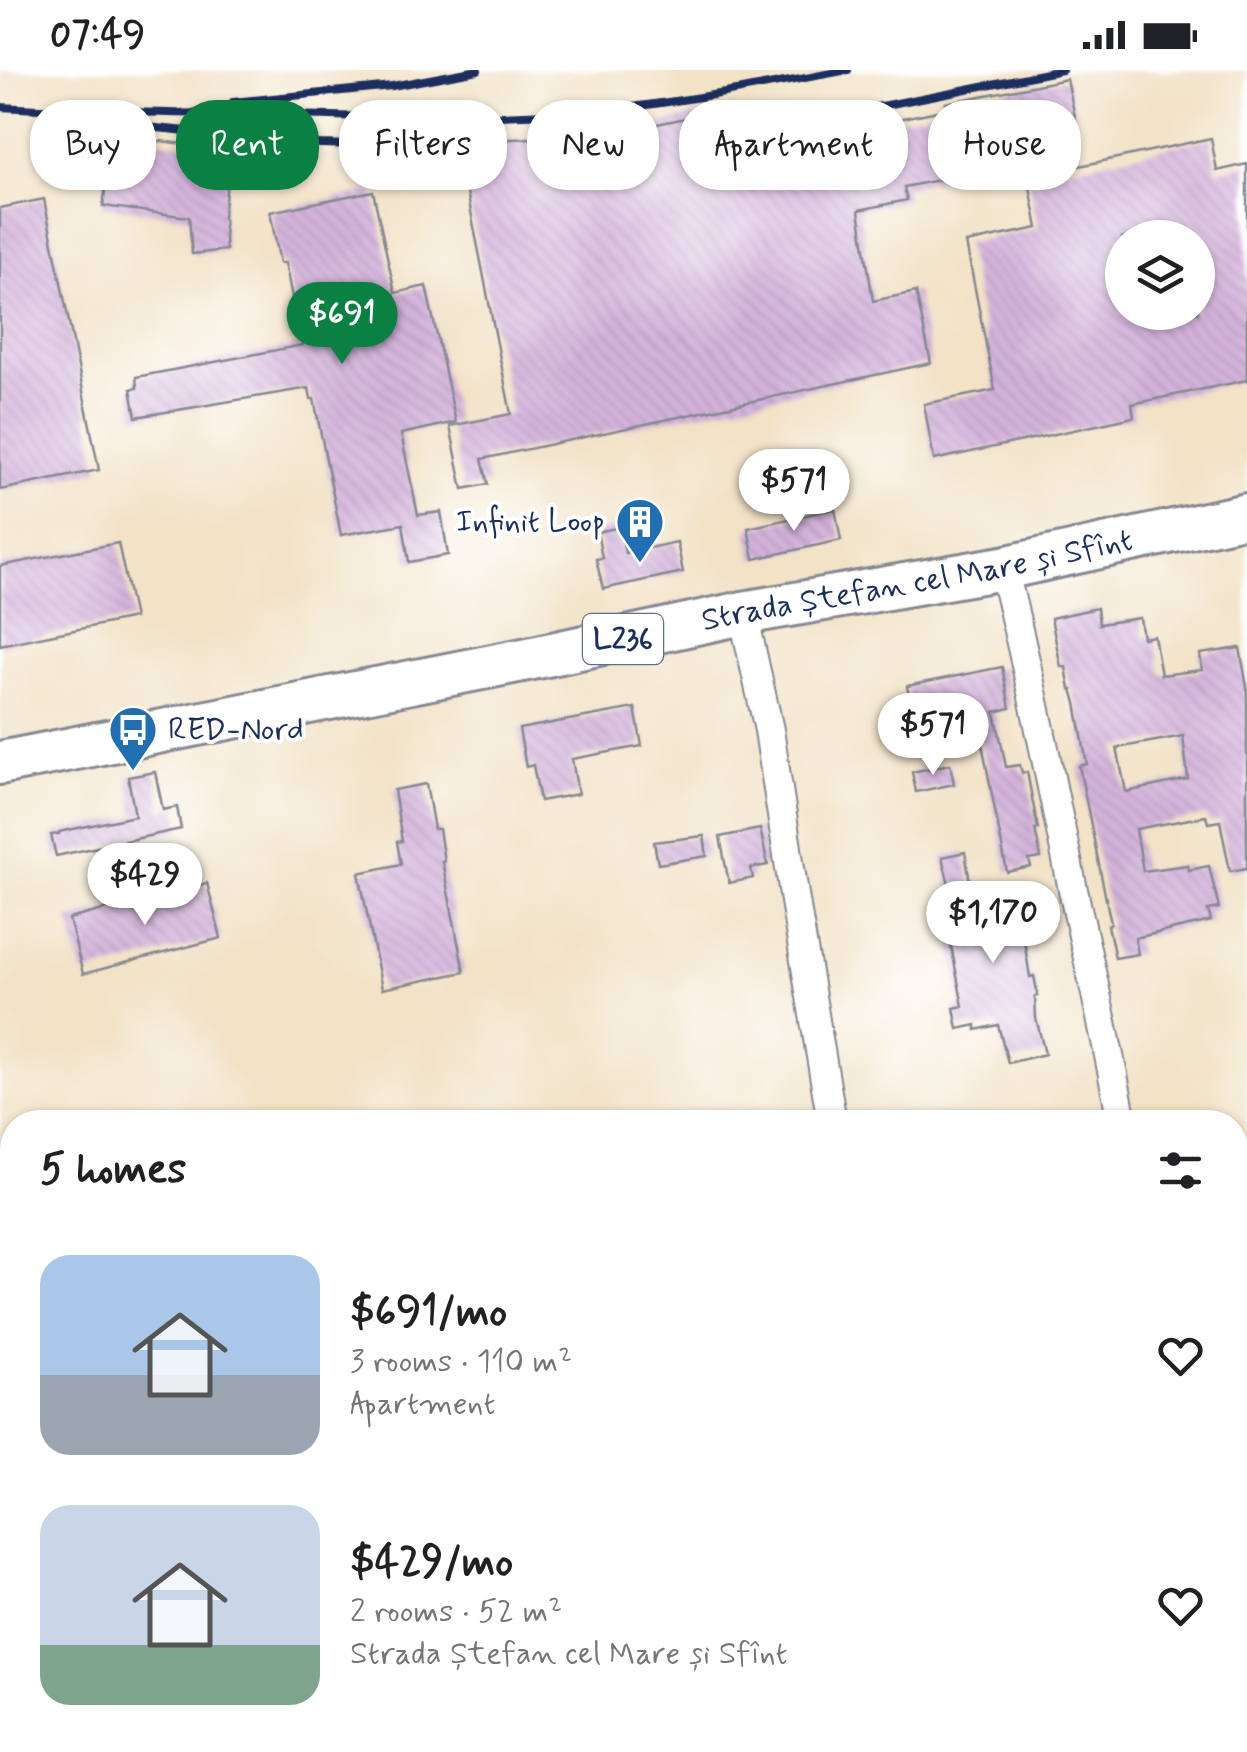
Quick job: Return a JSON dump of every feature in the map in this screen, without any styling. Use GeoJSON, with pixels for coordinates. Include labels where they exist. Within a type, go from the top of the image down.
{"type":"FeatureCollection","features":[{"type":"Feature","properties":{"kind":"main road","name":"Strada Ștefan cel Mare și Sfînt"},"geometry":{"type":"LineString","coordinates":[[0,764],[743,614],[1003,568],[1247,516]]}},
{"type":"Feature","properties":{"kind":"street"},"geometry":{"type":"LineString","coordinates":[[1003,568],[1026,660],[1120,1110]]}},
{"type":"Feature","properties":{"kind":"street"},"geometry":{"type":"LineString","coordinates":[[743,614],[769,730],[830,1110]]}},
{"type":"Feature","properties":{"kind":"building"},"geometry":{"type":"Polygon","coordinates":[[[1067,79],[1071,100],[960,100],[1067,79]]]}},
{"type":"Feature","properties":{"kind":"building"},"geometry":{"type":"Polygon","coordinates":[[[928,113],[928,182],[908,186],[908,117],[928,113]]]}},
{"type":"Feature","properties":{"kind":"building"},"geometry":{"type":"Polygon","coordinates":[[[679,119],[679,190],[905,190],[907,200],[859,210],[873,301],[916,292],[931,363],[482,459],[488,484],[463,489],[450,426],[511,414],[467,190],[507,190],[507,139],[527,139],[527,190],[659,190],[659,124],[679,119]]]}},
{"type":"Feature","properties":{"kind":"building"},"geometry":{"type":"Polygon","coordinates":[[[1211,138],[1217,171],[1247,164],[1247,380],[1132,404],[1134,417],[934,460],[924,404],[995,390],[966,243],[1038,228],[1031,190],[1081,190],[1081,166],[1211,138]]]}},
{"type":"Feature","properties":{"kind":"building"},"geometry":{"type":"Polygon","coordinates":[[[156,140],[176,143],[176,190],[226,190],[223,217],[226,250],[192,254],[189,217],[103,206],[105,190],[156,190],[156,140]]]}},
{"type":"Feature","properties":{"kind":"building"},"geometry":{"type":"Polygon","coordinates":[[[373,191],[395,293],[426,286],[456,422],[401,434],[418,515],[441,512],[448,555],[409,562],[403,524],[341,535],[309,388],[136,417],[131,389],[137,388],[136,377],[303,345],[307,305],[294,307],[270,212],[373,191]]]}},
{"type":"Feature","properties":{"kind":"building"},"geometry":{"type":"Polygon","coordinates":[[[44,199],[99,470],[0,490],[0,208],[44,199]]]}},
{"type":"Feature","properties":{"kind":"building"},"geometry":{"type":"Polygon","coordinates":[[[835,509],[841,540],[754,559],[748,528],[835,509]]]}},
{"type":"Feature","properties":{"kind":"building","name":"Infinit Loop"},"geometry":{"type":"Polygon","coordinates":[[[620,527],[625,553],[677,542],[683,572],[603,589],[596,559],[602,558],[597,532],[620,527]]]}},
{"type":"Feature","properties":{"kind":"building"},"geometry":{"type":"Polygon","coordinates":[[[118,543],[134,618],[0,645],[0,566],[118,543]]]}},
{"type":"Feature","properties":{"kind":"building"},"geometry":{"type":"Polygon","coordinates":[[[1097,608],[1099,624],[1140,618],[1143,638],[1154,636],[1161,675],[1202,670],[1200,654],[1240,648],[1247,687],[1247,868],[1230,871],[1220,821],[1208,823],[1206,816],[1136,829],[1143,871],[1209,866],[1219,908],[1208,910],[1211,921],[1135,938],[1138,954],[1115,958],[1079,766],[1087,764],[1076,703],[1066,667],[1061,667],[1051,618],[1097,608]],[[1183,736],[1117,748],[1126,792],[1188,779],[1183,736]]]}},
{"type":"Feature","properties":{"kind":"building"},"geometry":{"type":"Polygon","coordinates":[[[1002,667],[1010,708],[995,712],[1006,767],[1020,765],[1022,773],[1027,772],[1041,858],[1029,860],[1031,867],[1007,872],[978,723],[936,730],[934,720],[914,724],[907,686],[1002,667]]]}},
{"type":"Feature","properties":{"kind":"building"},"geometry":{"type":"Polygon","coordinates":[[[635,708],[642,746],[572,759],[578,794],[540,801],[533,765],[526,767],[519,729],[635,708]]]}},
{"type":"Feature","properties":{"kind":"building"},"geometry":{"type":"Polygon","coordinates":[[[950,764],[954,784],[916,792],[912,772],[950,764]]]}},
{"type":"Feature","properties":{"kind":"building"},"geometry":{"type":"Polygon","coordinates":[[[155,772],[163,810],[177,807],[181,829],[56,856],[51,835],[135,816],[128,777],[155,772]]]}},
{"type":"Feature","properties":{"kind":"building"},"geometry":{"type":"Polygon","coordinates":[[[426,784],[434,829],[439,829],[464,972],[382,989],[359,873],[401,864],[397,842],[402,841],[394,790],[426,784]]]}},
{"type":"Feature","properties":{"kind":"building"},"geometry":{"type":"Polygon","coordinates":[[[760,829],[768,865],[751,868],[753,878],[729,883],[720,837],[760,829]]]}},
{"type":"Feature","properties":{"kind":"building"},"geometry":{"type":"Polygon","coordinates":[[[704,836],[707,856],[658,864],[654,842],[704,836]]]}},
{"type":"Feature","properties":{"kind":"building"},"geometry":{"type":"Polygon","coordinates":[[[965,852],[973,901],[1016,891],[1030,977],[1034,976],[1038,996],[1036,1018],[1045,1054],[1008,1063],[998,1025],[958,1029],[954,1008],[963,1006],[949,936],[962,934],[942,857],[965,852]]]}},
{"type":"Feature","properties":{"kind":"building"},"geometry":{"type":"Polygon","coordinates":[[[207,883],[221,938],[83,974],[69,919],[207,883]]]}},
{"type":"Feature","properties":{"kind":"railway"},"geometry":{"type":"LineString","coordinates":[[253,100],[392,86],[478,70]]}},
{"type":"Feature","properties":{"kind":"railway"},"geometry":{"type":"LineString","coordinates":[[0,107],[367,116],[538,114],[651,104],[848,70]]}},
{"type":"Feature","properties":{"kind":"railway"},"geometry":{"type":"LineString","coordinates":[[908,101],[1062,70]]}},
{"type":"Feature","properties":{"kind":"railway"},"geometry":{"type":"LineString","coordinates":[[156,128],[339,145]]}},
{"type":"Feature","properties":{"kind":"place","name":"Infinit Loop"},"geometry":{"type":"Point","coordinates":[640,564]}},
{"type":"Feature","properties":{"kind":"place","name":"RED-Nord"},"geometry":{"type":"Point","coordinates":[133,772]}}]}
